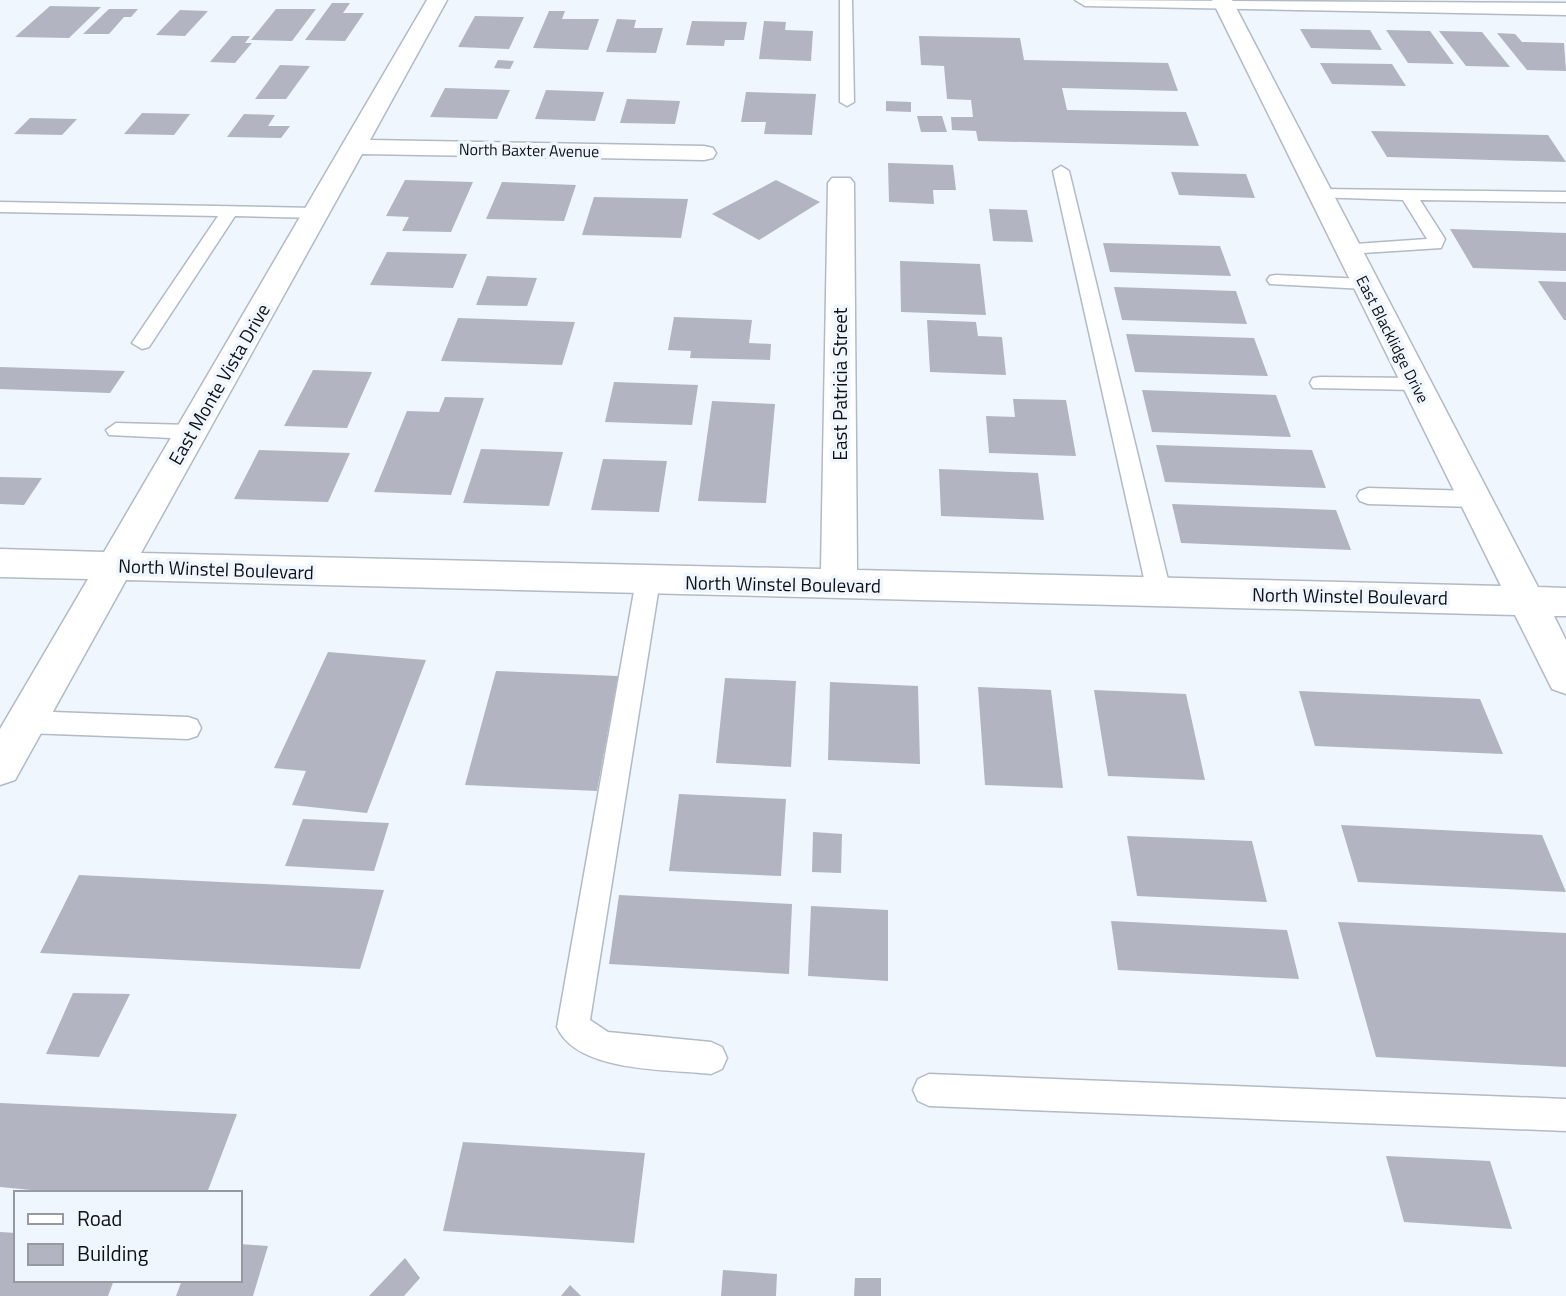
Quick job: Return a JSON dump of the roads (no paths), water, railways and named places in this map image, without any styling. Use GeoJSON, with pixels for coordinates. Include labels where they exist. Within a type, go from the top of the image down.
{"type":"FeatureCollection","features":[{"type":"Feature","properties":{"kind":"street","name":"East Monte Vista Drive"},"geometry":{"type":"LineString","coordinates":[[0,767],[437,0]]}},
{"type":"Feature","properties":{"kind":"street"},"geometry":{"type":"LineString","coordinates":[[1086,0],[1566,9]]}},
{"type":"Feature","properties":{"kind":"street","name":"East Blacklidge Drive"},"geometry":{"type":"LineString","coordinates":[[1222,1],[1566,678]]}},
{"type":"Feature","properties":{"kind":"street","name":"North Baxter Avenue"},"geometry":{"type":"LineString","coordinates":[[354,147],[704,153]]}},
{"type":"Feature","properties":{"kind":"street","name":"East Patricia Street"},"geometry":{"type":"LineString","coordinates":[[839,585],[841,183]]}},
{"type":"Feature","properties":{"kind":"street","name":"North Winstel Boulevard"},"geometry":{"type":"LineString","coordinates":[[0,563],[1566,602]]}},
{"type":"Feature","properties":{"kind":"lane"},"geometry":{"type":"LineString","coordinates":[[846,0],[847,102]]}},
{"type":"Feature","properties":{"kind":"lane"},"geometry":{"type":"LineString","coordinates":[[1060,171],[1159,592]]}},
{"type":"Feature","properties":{"kind":"lane"},"geometry":{"type":"LineString","coordinates":[[1320,194],[1566,197]]}},
{"type":"Feature","properties":{"kind":"lane"},"geometry":{"type":"LineString","coordinates":[[1347,248],[1435,244],[1436,239],[1408,194]]}},
{"type":"Feature","properties":{"kind":"lane"},"geometry":{"type":"LineString","coordinates":[[0,207],[316,213]]}},
{"type":"Feature","properties":{"kind":"lane"},"geometry":{"type":"LineString","coordinates":[[142,343],[230,211]]}},
{"type":"Feature","properties":{"kind":"lane"},"geometry":{"type":"LineString","coordinates":[[1276,280],[1365,284]]}},
{"type":"Feature","properties":{"kind":"lane"},"geometry":{"type":"LineString","coordinates":[[1320,383],[1416,384]]}},
{"type":"Feature","properties":{"kind":"lane"},"geometry":{"type":"LineString","coordinates":[[116,430],[191,432]]}},
{"type":"Feature","properties":{"kind":"lane"},"geometry":{"type":"LineString","coordinates":[[1368,496],[1474,499]]}},
{"type":"Feature","properties":{"kind":"lane"},"geometry":{"type":"LineString","coordinates":[[648,580],[573,1027],[603,1047],[711,1058]]}},
{"type":"Feature","properties":{"kind":"lane"},"geometry":{"type":"LineString","coordinates":[[26,722],[188,729]]}},
{"type":"Feature","properties":{"kind":"lane"},"geometry":{"type":"LineString","coordinates":[[929,1090],[1566,1115]]}}]}
